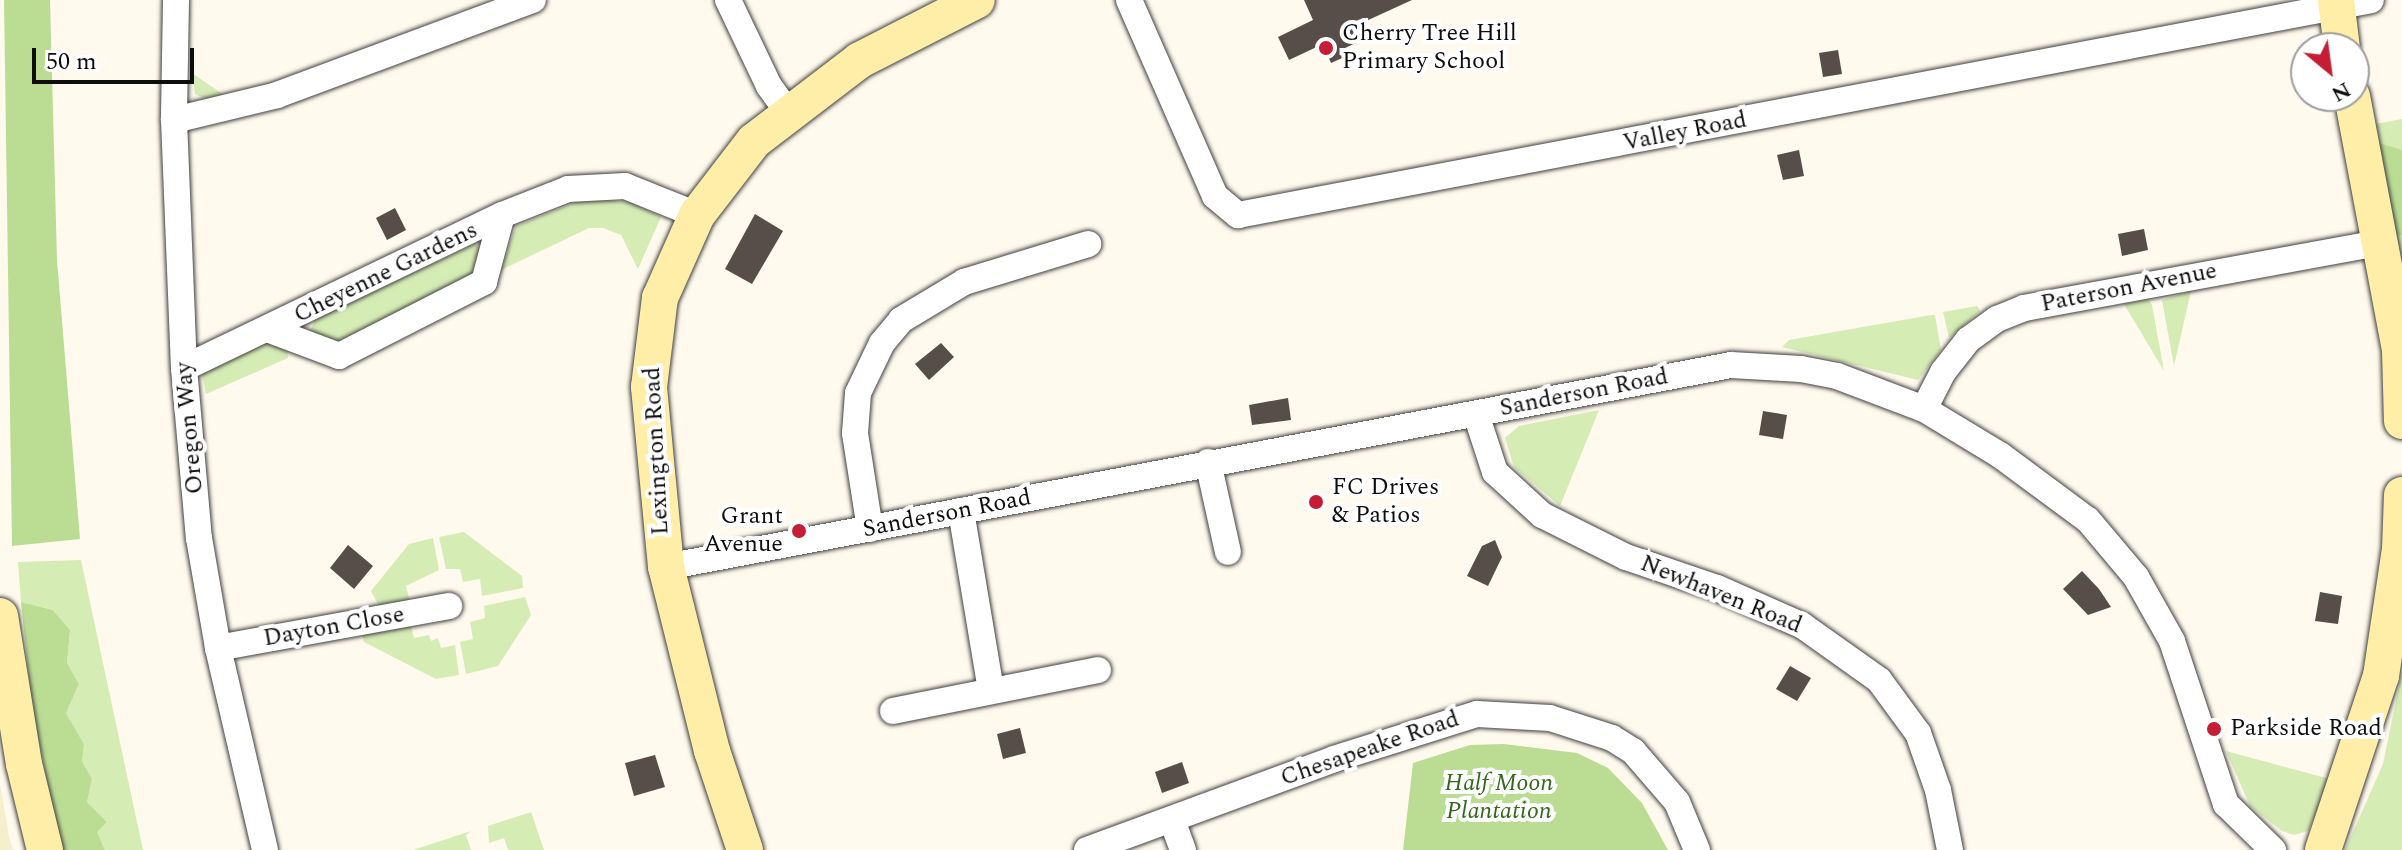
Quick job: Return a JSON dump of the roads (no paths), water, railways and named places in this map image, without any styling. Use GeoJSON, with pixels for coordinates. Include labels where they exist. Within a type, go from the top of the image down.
{"type":"FeatureCollection","features":[{"type":"Feature","properties":{"kind":"street","name":"Oregon Way"},"geometry":{"type":"LineString","coordinates":[[176,0],[174,120],[184,368],[199,538],[218,648],[265,850]]}},
{"type":"Feature","properties":{"kind":"street"},"geometry":{"type":"LineString","coordinates":[[174,120],[304,86],[533,0]]}},
{"type":"Feature","properties":{"kind":"street"},"geometry":{"type":"LineString","coordinates":[[728,0],[769,86],[787,111]]}},
{"type":"Feature","properties":{"kind":"street","name":"Lexington Road"},"geometry":{"type":"LineString","coordinates":[[745,850],[712,751],[666,567],[651,435],[652,343],[669,272],[697,215],[733,165],[787,111],[860,60],[977,0]]}},
{"type":"Feature","properties":{"kind":"street","name":"Valley Road"},"geometry":{"type":"LineString","coordinates":[[1129,0],[1215,196],[1238,215],[2336,3],[2371,0]]}},
{"type":"Feature","properties":{"kind":"street"},"geometry":{"type":"LineString","coordinates":[[2336,3],[2340,32]]}},
{"type":"Feature","properties":{"kind":"street"},"geometry":{"type":"LineString","coordinates":[[2355,112],[2400,351],[2402,421]]}},
{"type":"Feature","properties":{"kind":"street","name":"Cheyenne Gardens"},"geometry":{"type":"LineString","coordinates":[[184,368],[270,330],[502,215],[568,189],[608,185],[641,190],[697,215]]}},
{"type":"Feature","properties":{"kind":"street","name":"Cheyenne Gardens"},"geometry":{"type":"LineString","coordinates":[[270,330],[339,356],[484,282],[502,215]]}},
{"type":"Feature","properties":{"kind":"street","name":"Paterson Avenue"},"geometry":{"type":"LineString","coordinates":[[1924,409],[1959,349],[1985,326],[2010,313],[2379,243]]}},
{"type":"Feature","properties":{"kind":"street"},"geometry":{"type":"LineString","coordinates":[[870,529],[855,433],[858,393],[882,343],[901,320],[964,282],[1088,244]]}},
{"type":"Feature","properties":{"kind":"street","name":"Sanderson Road"},"geometry":{"type":"LineString","coordinates":[[666,567],[1731,365],[1837,376],[1924,409],[2000,455],[2088,520],[2121,555],[2172,641],[2226,804],[2273,850]]}},
{"type":"Feature","properties":{"kind":"street","name":"Newhaven Road"},"geometry":{"type":"LineString","coordinates":[[1476,414],[1495,472],[1542,515],[1626,557],[1717,588],[1803,626],[1879,680],[1918,733],[1938,790],[1950,850]]}},
{"type":"Feature","properties":{"kind":"street"},"geometry":{"type":"LineString","coordinates":[[1208,462],[1228,552]]}},
{"type":"Feature","properties":{"kind":"street"},"geometry":{"type":"LineString","coordinates":[[2323,850],[2367,730],[2381,676],[2400,549],[2402,495]]}},
{"type":"Feature","properties":{"kind":"street"},"geometry":{"type":"LineString","coordinates":[[961,511],[991,691]]}},
{"type":"Feature","properties":{"kind":"street","name":"Dayton Close"},"geometry":{"type":"LineString","coordinates":[[218,648],[449,606]]}},
{"type":"Feature","properties":{"kind":"street"},"geometry":{"type":"LineString","coordinates":[[0,616],[24,764],[45,850]]}},
{"type":"Feature","properties":{"kind":"street"},"geometry":{"type":"LineString","coordinates":[[893,711],[1098,670]]}},
{"type":"Feature","properties":{"kind":"street","name":"Chesapeake Road"},"geometry":{"type":"LineString","coordinates":[[1087,850],[1447,721],[1477,714],[1517,715],[1583,727],[1633,751],[1677,802],[1697,850]]}},
{"type":"Feature","properties":{"kind":"street"},"geometry":{"type":"LineString","coordinates":[[1172,820],[1183,850]]}},
{"type":"Feature","properties":{"kind":"place","name":"Cherry Tree Hill Primary School"},"geometry":{"type":"Point","coordinates":[1326,48]}},
{"type":"Feature","properties":{"kind":"place","name":"FC Drives & Patios"},"geometry":{"type":"Point","coordinates":[1316,502]}},
{"type":"Feature","properties":{"kind":"place","name":"Grant Avenue"},"geometry":{"type":"Point","coordinates":[799,531]}},
{"type":"Feature","properties":{"kind":"place","name":"Parkside Road"},"geometry":{"type":"Point","coordinates":[2214,729]}},
{"type":"Feature","properties":{"kind":"park label","name":"Half Moon Plantation"},"geometry":{"type":"Point","coordinates":[1499,798]}}]}
